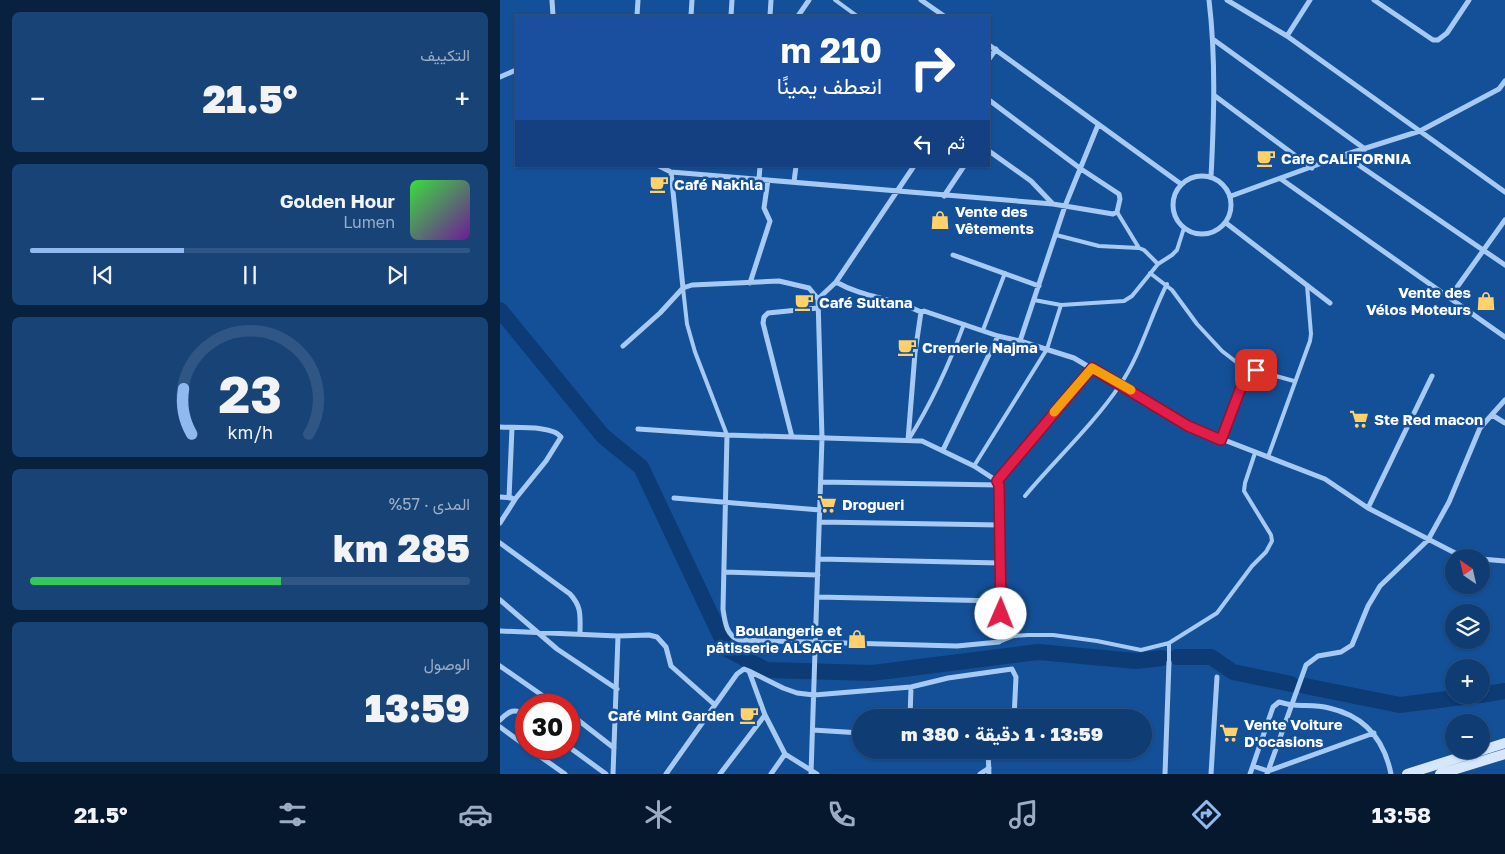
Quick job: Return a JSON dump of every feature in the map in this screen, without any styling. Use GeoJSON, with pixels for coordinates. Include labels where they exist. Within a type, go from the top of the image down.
{"type":"FeatureCollection","features":[{"type":"Feature","properties":{"kind":"main road"},"geometry":{"type":"LineString","coordinates":[[1407,774],[1505,743]]}},
{"type":"Feature","properties":{"kind":"main road"},"geometry":{"type":"LineString","coordinates":[[1440,774],[1505,754]]}},
{"type":"Feature","properties":{"kind":"street"},"geometry":{"type":"LineString","coordinates":[[552,0],[553,15]]}},
{"type":"Feature","properties":{"kind":"street"},"geometry":{"type":"LineString","coordinates":[[637,15],[638,0]]}},
{"type":"Feature","properties":{"kind":"street"},"geometry":{"type":"LineString","coordinates":[[691,15],[692,0]]}},
{"type":"Feature","properties":{"kind":"street"},"geometry":{"type":"LineString","coordinates":[[731,15],[732,0]]}},
{"type":"Feature","properties":{"kind":"street"},"geometry":{"type":"LineString","coordinates":[[770,15],[771,0]]}},
{"type":"Feature","properties":{"kind":"street"},"geometry":{"type":"LineString","coordinates":[[799,15],[809,0]]}},
{"type":"Feature","properties":{"kind":"street"},"geometry":{"type":"LineString","coordinates":[[921,0],[943,15]]}},
{"type":"Feature","properties":{"kind":"street"},"geometry":{"type":"LineString","coordinates":[[1210,0],[1214,40],[1215,96],[1211,177]]}},
{"type":"Feature","properties":{"kind":"street"},"geometry":{"type":"LineString","coordinates":[[1227,0],[1288,36],[1505,192]]}},
{"type":"Feature","properties":{"kind":"street"},"geometry":{"type":"LineString","coordinates":[[1288,36],[1310,0]]}},
{"type":"Feature","properties":{"kind":"street"},"geometry":{"type":"LineString","coordinates":[[1374,0],[1433,40],[1438,40],[1447,33],[1469,0]]}},
{"type":"Feature","properties":{"kind":"street"},"geometry":{"type":"LineString","coordinates":[[1214,40],[1365,149]]}},
{"type":"Feature","properties":{"kind":"street"},"geometry":{"type":"LineString","coordinates":[[990,46],[1182,184]]}},
{"type":"Feature","properties":{"kind":"street"},"geometry":{"type":"LineString","coordinates":[[990,58],[996,49]]}},
{"type":"Feature","properties":{"kind":"street"},"geometry":{"type":"LineString","coordinates":[[500,77],[515,70]]}},
{"type":"Feature","properties":{"kind":"street"},"geometry":{"type":"LineString","coordinates":[[1230,196],[1344,155],[1420,131],[1499,89],[1505,81]]}},
{"type":"Feature","properties":{"kind":"street"},"geometry":{"type":"LineString","coordinates":[[1499,89],[1505,93]]}},
{"type":"Feature","properties":{"kind":"street"},"geometry":{"type":"LineString","coordinates":[[1215,96],[1312,168]]}},
{"type":"Feature","properties":{"kind":"street"},"geometry":{"type":"LineString","coordinates":[[661,167],[671,172],[1053,204],[1113,214],[1117,212],[1120,199],[1119,194],[1081,169],[990,101]]}},
{"type":"Feature","properties":{"kind":"street"},"geometry":{"type":"LineString","coordinates":[[1020,341],[1065,206],[1098,125]]}},
{"type":"Feature","properties":{"kind":"street"},"geometry":{"type":"LineString","coordinates":[[990,153],[1031,181],[1053,204]]}},
{"type":"Feature","properties":{"kind":"street"},"geometry":{"type":"LineString","coordinates":[[1344,155],[1505,265]]}},
{"type":"Feature","properties":{"kind":"street"},"geometry":{"type":"LineString","coordinates":[[758,179],[760,167]]}},
{"type":"Feature","properties":{"kind":"street"},"geometry":{"type":"LineString","coordinates":[[794,182],[796,167]]}},
{"type":"Feature","properties":{"kind":"street"},"geometry":{"type":"LineString","coordinates":[[818,299],[836,282],[913,167]]}},
{"type":"Feature","properties":{"kind":"street"},"geometry":{"type":"LineString","coordinates":[[944,196],[963,167]]}},
{"type":"Feature","properties":{"kind":"street"},"geometry":{"type":"LineString","coordinates":[[671,172],[683,288]]}},
{"type":"Feature","properties":{"kind":"street"},"geometry":{"type":"LineString","coordinates":[[1197,176],[1211,177],[1223,184],[1230,196],[1231,210],[1226,223],[1218,230],[1204,234],[1194,233],[1184,228],[1177,220],[1173,207],[1174,196],[1182,184],[1197,176]]}},
{"type":"Feature","properties":{"kind":"street"},"geometry":{"type":"LineString","coordinates":[[1281,179],[1505,337]]}},
{"type":"Feature","properties":{"kind":"street"},"geometry":{"type":"LineString","coordinates":[[750,282],[770,221],[764,208],[768,180]]}},
{"type":"Feature","properties":{"kind":"street"},"geometry":{"type":"LineString","coordinates":[[1450,298],[1505,220]]}},
{"type":"Feature","properties":{"kind":"street"},"geometry":{"type":"LineString","coordinates":[[1226,223],[1330,303]]}},
{"type":"Feature","properties":{"kind":"street"},"geometry":{"type":"LineString","coordinates":[[953,255],[1039,286]]}},
{"type":"Feature","properties":{"kind":"street"},"geometry":{"type":"LineString","coordinates":[[623,346],[660,313],[683,288],[692,285],[778,281],[809,288],[818,299],[822,438],[811,772]]}},
{"type":"Feature","properties":{"kind":"street"},"geometry":{"type":"LineString","coordinates":[[836,282],[854,292],[905,304],[921,312],[924,311],[998,336],[1074,358],[1121,384],[1188,426],[1325,479],[1368,508],[1447,549]]}},
{"type":"Feature","properties":{"kind":"street"},"geometry":{"type":"LineString","coordinates":[[792,437],[763,323],[764,316],[768,313],[818,308]]}},
{"type":"Feature","properties":{"kind":"street"},"geometry":{"type":"LineString","coordinates":[[908,440],[915,353],[921,312]]}},
{"type":"Feature","properties":{"kind":"street"},"geometry":{"type":"LineString","coordinates":[[943,450],[998,336]]}},
{"type":"Feature","properties":{"kind":"street"},"geometry":{"type":"LineString","coordinates":[[727,435],[723,609],[729,633],[733,638],[739,640],[816,644],[957,646],[1000,642],[1001,601],[998,483],[1092,368]]}},
{"type":"Feature","properties":{"kind":"street"},"geometry":{"type":"LineString","coordinates":[[1368,508],[1432,376]]}},
{"type":"Feature","properties":{"kind":"street"},"geometry":{"type":"LineString","coordinates":[[1267,773],[1306,665],[1318,656],[1342,652],[1352,645],[1374,594],[1428,540],[1449,502],[1480,428],[1505,400]]}},
{"type":"Feature","properties":{"kind":"street"},"geometry":{"type":"LineString","coordinates":[[1492,415],[1505,423]]}},
{"type":"Feature","properties":{"kind":"street"},"geometry":{"type":"LineString","coordinates":[[500,427],[540,428],[556,431],[561,437],[546,461],[516,498],[500,523]]}},
{"type":"Feature","properties":{"kind":"street"},"geometry":{"type":"LineString","coordinates":[[509,498],[512,428]]}},
{"type":"Feature","properties":{"kind":"street"},"geometry":{"type":"LineString","coordinates":[[638,429],[727,435],[922,441],[974,466],[998,483]]}},
{"type":"Feature","properties":{"kind":"street"},"geometry":{"type":"LineString","coordinates":[[821,482],[998,483]]}},
{"type":"Feature","properties":{"kind":"street"},"geometry":{"type":"LineString","coordinates":[[500,497],[516,498]]}},
{"type":"Feature","properties":{"kind":"street"},"geometry":{"type":"LineString","coordinates":[[674,498],[820,510]]}},
{"type":"Feature","properties":{"kind":"street"},"geometry":{"type":"LineString","coordinates":[[820,522],[1000,525]]}},
{"type":"Feature","properties":{"kind":"street"},"geometry":{"type":"LineString","coordinates":[[500,543],[570,594],[580,609],[580,633]]}},
{"type":"Feature","properties":{"kind":"street"},"geometry":{"type":"LineString","coordinates":[[819,559],[1000,563]]}},
{"type":"Feature","properties":{"kind":"street"},"geometry":{"type":"LineString","coordinates":[[1490,560],[1505,561]]}},
{"type":"Feature","properties":{"kind":"street"},"geometry":{"type":"LineString","coordinates":[[724,572],[818,575]]}},
{"type":"Feature","properties":{"kind":"street"},"geometry":{"type":"LineString","coordinates":[[817,597],[1001,601]]}},
{"type":"Feature","properties":{"kind":"street"},"geometry":{"type":"LineString","coordinates":[[500,600],[512,608],[535,632],[574,662],[617,689]]}},
{"type":"Feature","properties":{"kind":"street"},"geometry":{"type":"LineString","coordinates":[[500,631],[618,636],[649,635],[657,637],[666,647],[671,666],[716,705]]}},
{"type":"Feature","properties":{"kind":"street"},"geometry":{"type":"LineString","coordinates":[[613,774],[618,636]]}},
{"type":"Feature","properties":{"kind":"street"},"geometry":{"type":"LineString","coordinates":[[1165,774],[1170,662]]}},
{"type":"Feature","properties":{"kind":"street"},"geometry":{"type":"LineString","coordinates":[[500,666],[540,694]]}},
{"type":"Feature","properties":{"kind":"street"},"geometry":{"type":"LineString","coordinates":[[666,774],[737,674],[744,669],[783,688],[797,693],[814,695],[911,687],[948,678],[1012,668],[1016,677],[1014,709]]}},
{"type":"Feature","properties":{"kind":"street"},"geometry":{"type":"LineString","coordinates":[[749,671],[765,715],[785,754],[817,774]]}},
{"type":"Feature","properties":{"kind":"street"},"geometry":{"type":"LineString","coordinates":[[1211,774],[1217,677]]}},
{"type":"Feature","properties":{"kind":"street"},"geometry":{"type":"LineString","coordinates":[[910,709],[911,687]]}},
{"type":"Feature","properties":{"kind":"street"},"geometry":{"type":"LineString","coordinates":[[1250,774],[1275,704],[1279,702],[1330,708],[1352,716],[1374,733],[1387,756],[1391,774]]}},
{"type":"Feature","properties":{"kind":"street"},"geometry":{"type":"LineString","coordinates":[[500,720],[511,710],[515,710]]}},
{"type":"Feature","properties":{"kind":"street"},"geometry":{"type":"LineString","coordinates":[[720,774],[765,715]]}},
{"type":"Feature","properties":{"kind":"street"},"geometry":{"type":"LineString","coordinates":[[580,722],[614,748]]}},
{"type":"Feature","properties":{"kind":"street"},"geometry":{"type":"LineString","coordinates":[[500,727],[515,738]]}},
{"type":"Feature","properties":{"kind":"street"},"geometry":{"type":"LineString","coordinates":[[813,730],[852,732]]}},
{"type":"Feature","properties":{"kind":"street"},"geometry":{"type":"LineString","coordinates":[[1253,766],[1267,773],[1374,733]]}},
{"type":"Feature","properties":{"kind":"street"},"geometry":{"type":"LineString","coordinates":[[771,774],[785,754]]}},
{"type":"Feature","properties":{"kind":"street"},"geometry":{"type":"LineString","coordinates":[[580,755],[606,774]]}},
{"type":"Feature","properties":{"kind":"street"},"geometry":{"type":"LineString","coordinates":[[544,759],[565,774]]}},
{"type":"Feature","properties":{"kind":"street"},"geometry":{"type":"LineString","coordinates":[[988,759],[989,774]]}},
{"type":"Feature","properties":{"kind":"street"},"geometry":{"type":"LineString","coordinates":[[980,774],[989,768]]}},
{"type":"Feature","properties":{"kind":"lane"},"geometry":{"type":"LineString","coordinates":[[835,0],[856,15]]}},
{"type":"Feature","properties":{"kind":"lane"},"geometry":{"type":"LineString","coordinates":[[1117,212],[1139,248]]}},
{"type":"Feature","properties":{"kind":"lane"},"geometry":{"type":"LineString","coordinates":[[1034,300],[1061,305],[1124,301],[1132,296],[1158,264],[1177,250],[1184,228]]}},
{"type":"Feature","properties":{"kind":"lane"},"geometry":{"type":"LineString","coordinates":[[1056,235],[1099,246],[1139,248],[1144,250],[1158,264]]}},
{"type":"Feature","properties":{"kind":"lane"},"geometry":{"type":"LineString","coordinates":[[983,330],[1005,273]]}},
{"type":"Feature","properties":{"kind":"lane"},"geometry":{"type":"LineString","coordinates":[[1150,273],[1167,284],[1197,324],[1222,351],[1248,370],[1251,369],[1294,381]]}},
{"type":"Feature","properties":{"kind":"lane"},"geometry":{"type":"LineString","coordinates":[[1025,496],[1101,410],[1121,384],[1167,284]]}},
{"type":"Feature","properties":{"kind":"lane"},"geometry":{"type":"LineString","coordinates":[[1268,457],[1311,334],[1307,285]]}},
{"type":"Feature","properties":{"kind":"lane"},"geometry":{"type":"LineString","coordinates":[[683,288],[687,324],[695,352],[727,435]]}},
{"type":"Feature","properties":{"kind":"lane"},"geometry":{"type":"LineString","coordinates":[[974,466],[1047,349],[1061,305]]}},
{"type":"Feature","properties":{"kind":"lane"},"geometry":{"type":"LineString","coordinates":[[908,440],[927,410],[947,370],[964,324]]}},
{"type":"Feature","properties":{"kind":"lane"},"geometry":{"type":"LineString","coordinates":[[1221,440],[1248,370]]}},
{"type":"Feature","properties":{"kind":"lane"},"geometry":{"type":"LineString","coordinates":[[1000,642],[1014,636],[1053,635],[1141,650],[1169,643],[1217,612],[1252,566],[1270,547],[1272,542],[1270,535],[1244,491],[1255,453]]}},
{"type":"Feature","properties":{"kind":"lane"},"geometry":{"type":"LineString","coordinates":[[1169,643],[1170,662]]}},
{"type":"Feature","properties":{"kind":"waterway"},"geometry":{"type":"LineString","coordinates":[[500,310],[603,436],[641,467],[727,649],[766,670],[872,673],[1038,652],[1136,661],[1162,658]]}},
{"type":"Feature","properties":{"kind":"waterway"},"geometry":{"type":"LineString","coordinates":[[1177,657],[1211,657],[1233,672],[1291,684]]}},
{"type":"Feature","properties":{"kind":"waterway"},"geometry":{"type":"LineString","coordinates":[[1305,686],[1400,705],[1445,699]]}},
{"type":"Feature","properties":{"kind":"waterway"},"geometry":{"type":"LineString","coordinates":[[1490,694],[1505,691]]}},
{"type":"Feature","properties":{"kind":"slow traffic"},"geometry":{"type":"LineString","coordinates":[[1054,412],[1092,368],[1131,390]]}},
{"type":"Feature","properties":{"kind":"place","name":"Cafe CALIFORNIA"},"geometry":{"type":"Point","coordinates":[1266,158]}},
{"type":"Feature","properties":{"kind":"place","name":"Café Nakhla"},"geometry":{"type":"Point","coordinates":[659,184]}},
{"type":"Feature","properties":{"kind":"place","name":"Vente des Vêtements"},"geometry":{"type":"Point","coordinates":[940,220]}},
{"type":"Feature","properties":{"kind":"place","name":"Vente des Vélos Moteurs"},"geometry":{"type":"Point","coordinates":[1486,301]}},
{"type":"Feature","properties":{"kind":"place","name":"Café Sultana"},"geometry":{"type":"Point","coordinates":[804,302]}},
{"type":"Feature","properties":{"kind":"place","name":"Cremerie Najma"},"geometry":{"type":"Point","coordinates":[907,347]}},
{"type":"Feature","properties":{"kind":"place","name":"Ste Red macon"},"geometry":{"type":"Point","coordinates":[1359,419]}},
{"type":"Feature","properties":{"kind":"place","name":"Drogueri"},"geometry":{"type":"Point","coordinates":[827,504]}},
{"type":"Feature","properties":{"kind":"place","name":"Boulangerie et pâtisserie ALSACE"},"geometry":{"type":"Point","coordinates":[857,639]}},
{"type":"Feature","properties":{"kind":"place","name":"Café Mint Garden"},"geometry":{"type":"Point","coordinates":[749,715]}},
{"type":"Feature","properties":{"kind":"place","name":"Vente Voiture D'ocasions"},"geometry":{"type":"Point","coordinates":[1229,733]}},
{"type":"Feature","properties":{"kind":"route"},"geometry":{"type":"LineString","coordinates":[[1001,614],[999,485],[997,481],[1092,368],[1188,426],[1221,440],[1246,374],[1248,370],[1256,370]]}}]}
